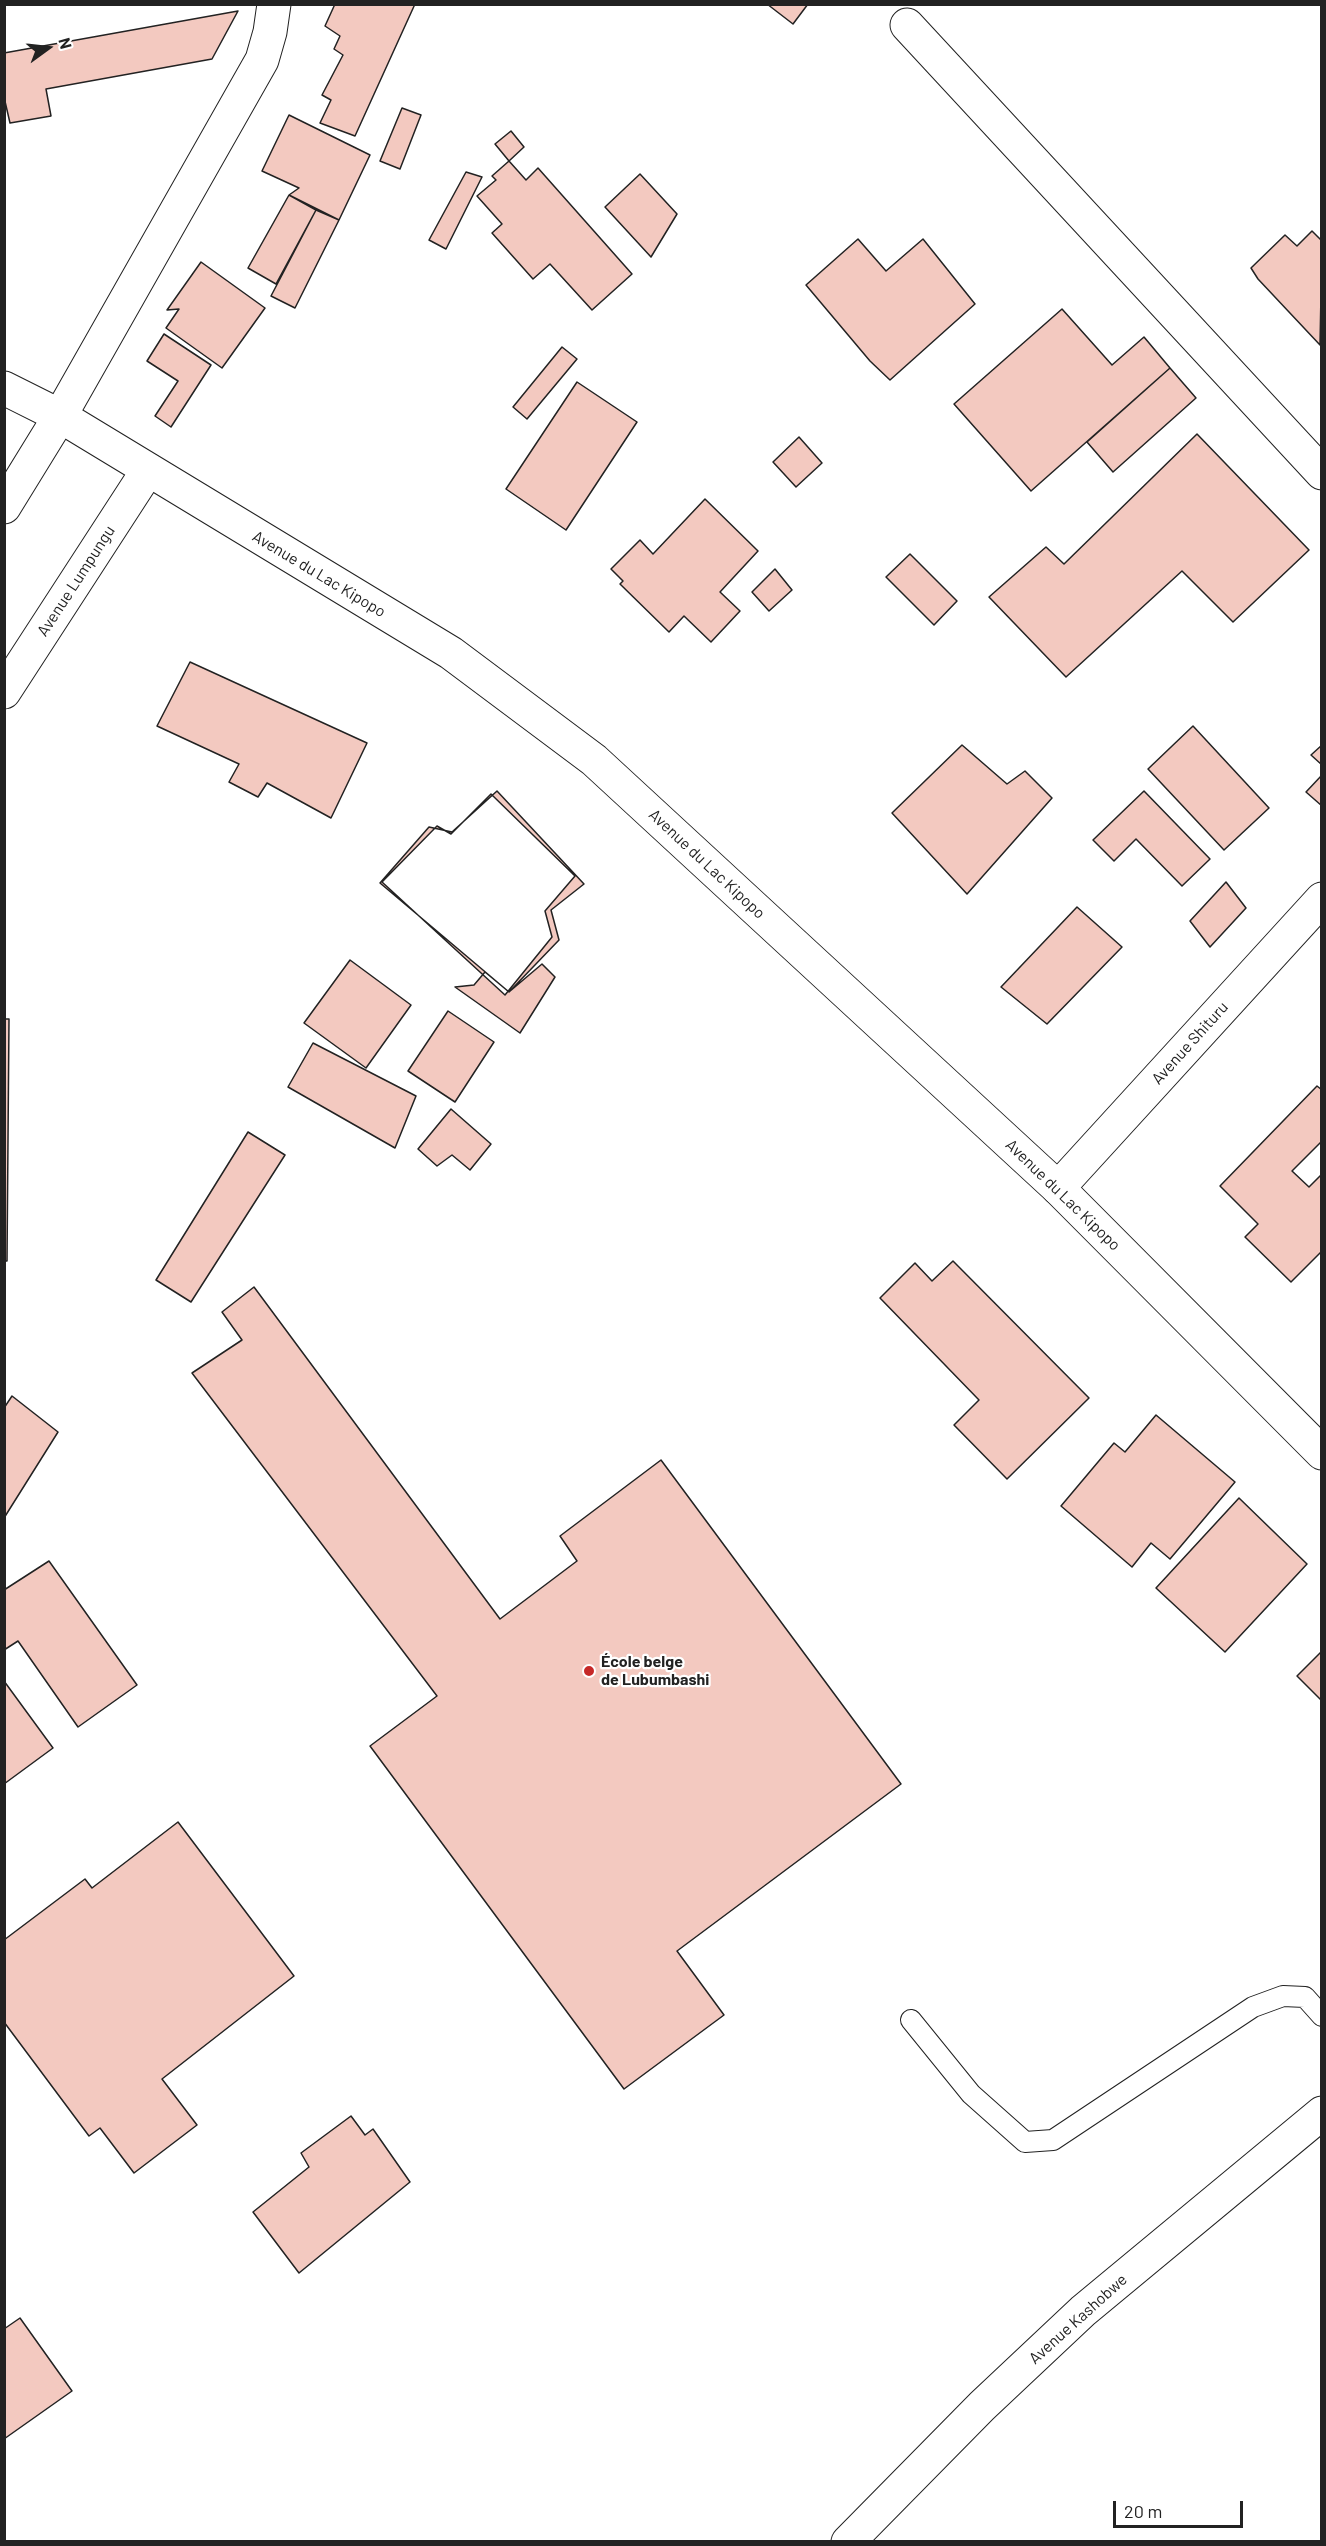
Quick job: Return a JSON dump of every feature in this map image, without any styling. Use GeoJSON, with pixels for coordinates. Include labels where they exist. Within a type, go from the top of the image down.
{"type":"FeatureCollection","features":[{"type":"Feature","properties":{"kind":"street"},"geometry":{"type":"LineString","coordinates":[[4,507],[60,416],[262,60],[270,32],[274,4]]}},
{"type":"Feature","properties":{"kind":"street"},"geometry":{"type":"LineString","coordinates":[[907,25],[1322,473]]}},
{"type":"Feature","properties":{"kind":"street","name":"Avenue du Lac Kipopo"},"geometry":{"type":"LineString","coordinates":[[4,388],[60,416],[451,653],[594,760],[1058,1188],[1322,1453]]}},
{"type":"Feature","properties":{"kind":"street","name":"Avenue Lumpungu"},"geometry":{"type":"LineString","coordinates":[[4,692],[148,470]]}},
{"type":"Feature","properties":{"kind":"street","name":"Avenue Shituru"},"geometry":{"type":"LineString","coordinates":[[1058,1188],[1322,898]]}},
{"type":"Feature","properties":{"kind":"street","name":"Avenue Kashobwe"},"geometry":{"type":"LineString","coordinates":[[848,2541],[982,2406],[1083,2311],[1322,2113]]}},
{"type":"Feature","properties":{"kind":"lane"},"geometry":{"type":"LineString","coordinates":[[911,2020],[971,2094],[1026,2142],[1053,2140],[1253,2007],[1283,1996],[1305,1997],[1322,2016]]}},
{"type":"Feature","properties":{"kind":"building"},"geometry":{"type":"Polygon","coordinates":[[[335,4],[415,4],[355,136],[320,123],[331,100],[322,95],[343,55],[334,49],[340,36],[325,26],[335,4]]]}},
{"type":"Feature","properties":{"kind":"building"},"geometry":{"type":"Polygon","coordinates":[[[767,4],[808,4],[793,24],[767,4]]]}},
{"type":"Feature","properties":{"kind":"building"},"geometry":{"type":"Polygon","coordinates":[[[238,11],[212,59],[46,89],[51,116],[10,123],[4,97],[4,53],[238,11]]]}},
{"type":"Feature","properties":{"kind":"building"},"geometry":{"type":"Polygon","coordinates":[[[402,108],[421,115],[400,169],[380,161],[402,108]]]}},
{"type":"Feature","properties":{"kind":"building"},"geometry":{"type":"Polygon","coordinates":[[[289,115],[370,155],[339,220],[289,195],[299,188],[262,171],[289,115]]]}},
{"type":"Feature","properties":{"kind":"building"},"geometry":{"type":"Polygon","coordinates":[[[511,131],[524,147],[509,161],[495,144],[511,131]]]}},
{"type":"Feature","properties":{"kind":"building"},"geometry":{"type":"Polygon","coordinates":[[[509,161],[526,180],[538,168],[632,274],[592,310],[550,264],[533,279],[492,233],[502,224],[477,196],[496,180],[492,176],[509,161]]]}},
{"type":"Feature","properties":{"kind":"building"},"geometry":{"type":"Polygon","coordinates":[[[466,172],[482,177],[446,249],[429,240],[466,172]]]}},
{"type":"Feature","properties":{"kind":"building"},"geometry":{"type":"Polygon","coordinates":[[[640,174],[677,214],[651,257],[605,207],[640,174]]]}},
{"type":"Feature","properties":{"kind":"building"},"geometry":{"type":"Polygon","coordinates":[[[289,195],[316,210],[276,284],[248,268],[289,195]]]}},
{"type":"Feature","properties":{"kind":"building"},"geometry":{"type":"Polygon","coordinates":[[[316,210],[339,220],[295,308],[271,296],[316,210]]]}},
{"type":"Feature","properties":{"kind":"building"},"geometry":{"type":"Polygon","coordinates":[[[1312,231],[1322,241],[1320,345],[1258,279],[1251,268],[1285,235],[1297,246],[1312,231]]]}},
{"type":"Feature","properties":{"kind":"building"},"geometry":{"type":"Polygon","coordinates":[[[858,239],[886,271],[923,239],[975,304],[890,380],[870,361],[806,285],[858,239]]]}},
{"type":"Feature","properties":{"kind":"building"},"geometry":{"type":"Polygon","coordinates":[[[201,262],[265,308],[222,368],[166,328],[179,309],[167,310],[201,262]]]}},
{"type":"Feature","properties":{"kind":"building"},"geometry":{"type":"Polygon","coordinates":[[[1062,309],[1112,365],[1144,337],[1170,368],[1031,491],[954,404],[1062,309]]]}},
{"type":"Feature","properties":{"kind":"building"},"geometry":{"type":"Polygon","coordinates":[[[164,334],[211,365],[171,427],[155,416],[178,381],[147,361],[164,334]]]}},
{"type":"Feature","properties":{"kind":"building"},"geometry":{"type":"Polygon","coordinates":[[[562,347],[577,359],[527,419],[513,407],[562,347]]]}},
{"type":"Feature","properties":{"kind":"building"},"geometry":{"type":"Polygon","coordinates":[[[1170,368],[1196,398],[1113,472],[1087,442],[1170,368]]]}},
{"type":"Feature","properties":{"kind":"building"},"geometry":{"type":"Polygon","coordinates":[[[577,382],[637,422],[566,530],[506,489],[577,382]]]}},
{"type":"Feature","properties":{"kind":"building"},"geometry":{"type":"Polygon","coordinates":[[[1197,434],[1309,550],[1233,622],[1182,571],[1066,677],[989,597],[1046,547],[1064,564],[1197,434]]]}},
{"type":"Feature","properties":{"kind":"building"},"geometry":{"type":"Polygon","coordinates":[[[799,437],[822,463],[796,487],[773,462],[799,437]]]}},
{"type":"Feature","properties":{"kind":"building"},"geometry":{"type":"Polygon","coordinates":[[[705,499],[758,551],[720,592],[740,611],[711,642],[684,616],[669,632],[620,584],[623,581],[611,569],[640,540],[653,554],[705,499]]]}},
{"type":"Feature","properties":{"kind":"building"},"geometry":{"type":"Polygon","coordinates":[[[910,554],[957,601],[934,625],[886,577],[910,554]]]}},
{"type":"Feature","properties":{"kind":"building"},"geometry":{"type":"Polygon","coordinates":[[[775,569],[792,590],[769,611],[752,592],[775,569]]]}},
{"type":"Feature","properties":{"kind":"building"},"geometry":{"type":"Polygon","coordinates":[[[190,662],[367,743],[331,818],[267,783],[258,797],[229,782],[239,764],[157,726],[190,662]]]}},
{"type":"Feature","properties":{"kind":"building"},"geometry":{"type":"Polygon","coordinates":[[[1193,726],[1269,808],[1224,850],[1148,769],[1193,726]]]}},
{"type":"Feature","properties":{"kind":"building"},"geometry":{"type":"Polygon","coordinates":[[[962,745],[1007,784],[1025,771],[1052,798],[967,894],[892,813],[962,745]]]}},
{"type":"Feature","properties":{"kind":"building"},"geometry":{"type":"Polygon","coordinates":[[[1322,745],[1322,765],[1311,755],[1322,745]]]}},
{"type":"Feature","properties":{"kind":"building"},"geometry":{"type":"Polygon","coordinates":[[[1322,775],[1322,806],[1306,792],[1322,775]]]}},
{"type":"Feature","properties":{"kind":"building"},"geometry":{"type":"Polygon","coordinates":[[[497,791],[584,884],[551,910],[559,940],[509,992],[380,883],[429,827],[452,832],[497,791]]]}},
{"type":"Feature","properties":{"kind":"building"},"geometry":{"type":"Polygon","coordinates":[[[1144,791],[1210,859],[1182,886],[1136,839],[1114,861],[1093,840],[1144,791]]]}},
{"type":"Feature","properties":{"kind":"building"},"geometry":{"type":"Polygon","coordinates":[[[491,794],[575,876],[545,911],[552,937],[505,995],[382,882],[437,826],[451,834],[491,794]]]}},
{"type":"Feature","properties":{"kind":"building"},"geometry":{"type":"Polygon","coordinates":[[[1226,882],[1246,908],[1210,947],[1190,921],[1226,882]]]}},
{"type":"Feature","properties":{"kind":"building"},"geometry":{"type":"Polygon","coordinates":[[[1077,907],[1122,947],[1047,1024],[1001,987],[1077,907]]]}},
{"type":"Feature","properties":{"kind":"building"},"geometry":{"type":"Polygon","coordinates":[[[350,960],[411,1005],[366,1068],[304,1023],[350,960]]]}},
{"type":"Feature","properties":{"kind":"building"},"geometry":{"type":"Polygon","coordinates":[[[542,964],[555,977],[520,1033],[455,987],[474,985],[485,972],[509,992],[542,964]]]}},
{"type":"Feature","properties":{"kind":"building"},"geometry":{"type":"Polygon","coordinates":[[[448,1011],[494,1042],[455,1102],[408,1071],[448,1011]]]}},
{"type":"Feature","properties":{"kind":"building"},"geometry":{"type":"Polygon","coordinates":[[[4,1019],[9,1019],[7,1261],[4,1261],[4,1019]]]}},
{"type":"Feature","properties":{"kind":"building"},"geometry":{"type":"Polygon","coordinates":[[[313,1043],[416,1096],[395,1148],[288,1087],[313,1043]]]}},
{"type":"Feature","properties":{"kind":"building"},"geometry":{"type":"Polygon","coordinates":[[[1317,1086],[1322,1090],[1322,1141],[1292,1171],[1309,1187],[1322,1174],[1322,1251],[1291,1282],[1245,1237],[1258,1224],[1220,1186],[1317,1086]]]}},
{"type":"Feature","properties":{"kind":"building"},"geometry":{"type":"Polygon","coordinates":[[[451,1109],[491,1144],[470,1170],[452,1155],[437,1166],[418,1149],[451,1109]]]}},
{"type":"Feature","properties":{"kind":"building"},"geometry":{"type":"Polygon","coordinates":[[[248,1132],[285,1155],[191,1302],[156,1280],[248,1132]]]}},
{"type":"Feature","properties":{"kind":"building"},"geometry":{"type":"Polygon","coordinates":[[[953,1261],[1089,1398],[1007,1479],[954,1425],[979,1400],[880,1298],[915,1263],[932,1281],[953,1261]]]}},
{"type":"Feature","properties":{"kind":"building"},"geometry":{"type":"Polygon","coordinates":[[[254,1287],[500,1619],[577,1561],[560,1536],[661,1460],[901,1784],[677,1951],[724,2015],[624,2089],[370,1746],[437,1696],[192,1373],[242,1340],[222,1312],[254,1287]]]}},
{"type":"Feature","properties":{"kind":"building"},"geometry":{"type":"Polygon","coordinates":[[[12,1396],[58,1432],[4,1518],[4,1408],[12,1396]]]}},
{"type":"Feature","properties":{"kind":"building"},"geometry":{"type":"Polygon","coordinates":[[[1156,1415],[1235,1482],[1170,1559],[1151,1543],[1132,1567],[1061,1506],[1114,1443],[1125,1452],[1156,1415]]]}},
{"type":"Feature","properties":{"kind":"building"},"geometry":{"type":"Polygon","coordinates":[[[1239,1498],[1307,1564],[1225,1652],[1156,1588],[1239,1498]]]}},
{"type":"Feature","properties":{"kind":"building"},"geometry":{"type":"Polygon","coordinates":[[[49,1561],[137,1685],[78,1727],[18,1641],[4,1650],[4,1590],[49,1561]]]}},
{"type":"Feature","properties":{"kind":"building"},"geometry":{"type":"Polygon","coordinates":[[[1322,1651],[1322,1701],[1297,1676],[1322,1651]]]}},
{"type":"Feature","properties":{"kind":"building"},"geometry":{"type":"Polygon","coordinates":[[[4,1681],[53,1748],[4,1784],[4,1681]]]}},
{"type":"Feature","properties":{"kind":"building"},"geometry":{"type":"Polygon","coordinates":[[[178,1822],[294,1976],[162,2079],[197,2125],[134,2173],[100,2128],[89,2136],[4,2022],[4,1940],[85,1879],[92,1888],[178,1822]]]}},
{"type":"Feature","properties":{"kind":"building"},"geometry":{"type":"Polygon","coordinates":[[[351,2116],[365,2135],[373,2129],[410,2182],[299,2273],[253,2212],[309,2167],[301,2153],[351,2116]]]}},
{"type":"Feature","properties":{"kind":"building"},"geometry":{"type":"Polygon","coordinates":[[[20,2318],[72,2391],[4,2439],[4,2329],[20,2318]]]}},
{"type":"Feature","properties":{"kind":"place","name":"École belge de Lubumbashi"},"geometry":{"type":"Point","coordinates":[589,1671]}}]}
